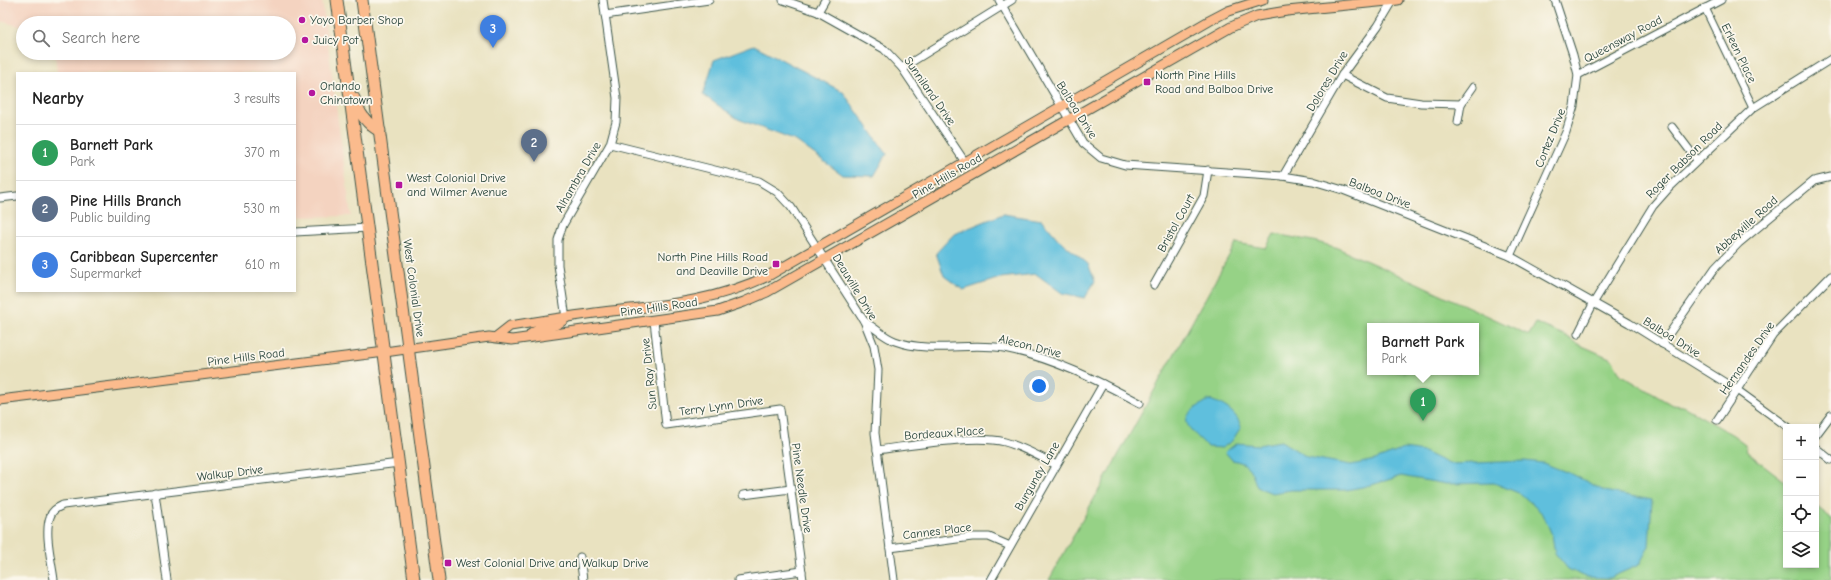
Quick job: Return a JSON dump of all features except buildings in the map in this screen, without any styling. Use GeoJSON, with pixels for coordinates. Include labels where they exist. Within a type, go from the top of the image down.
{"type":"FeatureCollection","features":[{"type":"Feature","properties":{"kind":"highway"},"geometry":{"type":"LineString","coordinates":[[337,0],[415,578]]}},
{"type":"Feature","properties":{"kind":"highway","name":"West Colonial Drive"},"geometry":{"type":"LineString","coordinates":[[362,0],[439,580]]}},
{"type":"Feature","properties":{"kind":"highway"},"geometry":{"type":"LineString","coordinates":[[348,79],[357,106],[365,120],[372,127],[380,131]]}},
{"type":"Feature","properties":{"kind":"main road","name":"Pine Hills Road"},"geometry":{"type":"LineString","coordinates":[[496,337],[510,326],[715,296],[745,287],[818,248],[965,162],[1062,108],[1209,21],[1228,11],[1263,0]]}},
{"type":"Feature","properties":{"kind":"main road","name":"Pine Hills Road"},"geometry":{"type":"LineString","coordinates":[[0,400],[496,337],[512,340],[718,311],[744,302],[825,259],[1231,26],[1257,16],[1287,11],[1398,0]]}},
{"type":"Feature","properties":{"kind":"main road"},"geometry":{"type":"LineString","coordinates":[[525,338],[535,331],[558,326],[566,318]]}},
{"type":"Feature","properties":{"kind":"street","name":"Alhambra Drive"},"geometry":{"type":"LineString","coordinates":[[566,318],[558,265],[558,240],[563,224],[610,144],[616,122],[617,98],[603,0]]}},
{"type":"Feature","properties":{"kind":"street"},"geometry":{"type":"LineString","coordinates":[[605,15],[709,0]]}},
{"type":"Feature","properties":{"kind":"street","name":"Sunniland Drive"},"geometry":{"type":"LineString","coordinates":[[783,0],[818,12],[884,49],[902,68],[965,162]]}},
{"type":"Feature","properties":{"kind":"street"},"geometry":{"type":"LineString","coordinates":[[818,12],[825,0]]}},
{"type":"Feature","properties":{"kind":"street"},"geometry":{"type":"LineString","coordinates":[[902,68],[1001,3],[1012,0]]}},
{"type":"Feature","properties":{"kind":"street","name":"Dolores Drive"},"geometry":{"type":"LineString","coordinates":[[1284,176],[1342,75],[1378,26],[1393,0]]}},
{"type":"Feature","properties":{"kind":"street","name":"Cortez Drive"},"geometry":{"type":"LineString","coordinates":[[1510,256],[1566,132],[1574,106],[1578,75],[1555,0]]}},
{"type":"Feature","properties":{"kind":"street","name":"Queensway Road"},"geometry":{"type":"LineString","coordinates":[[1578,75],[1721,0]]}},
{"type":"Feature","properties":{"kind":"street","name":"Balboa Drive"},"geometry":{"type":"LineString","coordinates":[[1001,3],[1083,143],[1102,158],[1125,165],[1284,176],[1313,181],[1343,190],[1510,256],[1594,302],[1737,390],[1784,424]]}},
{"type":"Feature","properties":{"kind":"street","name":"Erleen Place"},"geometry":{"type":"LineString","coordinates":[[1705,8],[1753,108]]}},
{"type":"Feature","properties":{"kind":"street","name":"Roger Babson Road"},"geometry":{"type":"LineString","coordinates":[[1578,334],[1594,302],[1653,206],[1697,160],[1753,108],[1831,59]]}},
{"type":"Feature","properties":{"kind":"street"},"geometry":{"type":"LineString","coordinates":[[1342,75],[1388,98],[1421,103],[1461,104]]}},
{"type":"Feature","properties":{"kind":"street"},"geometry":{"type":"LineString","coordinates":[[1458,122],[1461,104],[1473,87]]}},
{"type":"Feature","properties":{"kind":"street"},"geometry":{"type":"LineString","coordinates":[[1672,127],[1697,160]]}},
{"type":"Feature","properties":{"kind":"street","name":"Deauville Drive"},"geometry":{"type":"LineString","coordinates":[[610,144],[759,181],[776,192],[790,207],[818,248],[864,321],[874,346],[878,370],[875,433],[894,580]]}},
{"type":"Feature","properties":{"kind":"street","name":"Bristol Court"},"geometry":{"type":"LineString","coordinates":[[1154,284],[1204,196],[1208,170]]}},
{"type":"Feature","properties":{"kind":"street","name":"Abbeyville Road"},"geometry":{"type":"LineString","coordinates":[[1662,344],[1715,268],[1739,243],[1814,181],[1831,177]]}},
{"type":"Feature","properties":{"kind":"street"},"geometry":{"type":"LineString","coordinates":[[0,198],[16,196]]}},
{"type":"Feature","properties":{"kind":"street"},"geometry":{"type":"LineString","coordinates":[[296,232],[368,228]]}},
{"type":"Feature","properties":{"kind":"street","name":"Hernandes Drive"},"geometry":{"type":"LineString","coordinates":[[1717,420],[1773,335],[1831,276]]}},
{"type":"Feature","properties":{"kind":"street","name":"Sun Ray Drive"},"geometry":{"type":"LineString","coordinates":[[654,321],[666,425]]}},
{"type":"Feature","properties":{"kind":"street","name":"Alecon Drive"},"geometry":{"type":"LineString","coordinates":[[864,321],[894,340],[916,346],[977,346],[1003,348],[1060,364],[1104,384],[1140,403]]}},
{"type":"Feature","properties":{"kind":"street","name":"Burgundy Lane"},"geometry":{"type":"LineString","coordinates":[[991,580],[1104,384]]}},
{"type":"Feature","properties":{"kind":"street","name":"Terry Lynn Drive"},"geometry":{"type":"LineString","coordinates":[[666,425],[780,409]]}},
{"type":"Feature","properties":{"kind":"street","name":"Pine Needle Drive"},"geometry":{"type":"LineString","coordinates":[[780,409],[803,580]]}},
{"type":"Feature","properties":{"kind":"street"},"geometry":{"type":"LineString","coordinates":[[1819,431],[1831,415]]}},
{"type":"Feature","properties":{"kind":"street","name":"Bordeaux Place"},"geometry":{"type":"LineString","coordinates":[[877,450],[971,440],[988,440],[1004,442],[1024,448],[1056,465]]}},
{"type":"Feature","properties":{"kind":"street"},"geometry":{"type":"LineString","coordinates":[[1819,450],[1831,460]]}},
{"type":"Feature","properties":{"kind":"street","name":"Walkup Drive"},"geometry":{"type":"LineString","coordinates":[[54,580],[48,528],[50,516],[54,509],[63,505],[399,462]]}},
{"type":"Feature","properties":{"kind":"street"},"geometry":{"type":"LineString","coordinates":[[743,496],[791,489]]}},
{"type":"Feature","properties":{"kind":"street"},"geometry":{"type":"LineString","coordinates":[[155,493],[167,580]]}},
{"type":"Feature","properties":{"kind":"street","name":"Cannes Place"},"geometry":{"type":"LineString","coordinates":[[890,548],[972,537],[989,537],[1010,546]]}},
{"type":"Feature","properties":{"kind":"street"},"geometry":{"type":"LineString","coordinates":[[580,557],[583,580]]}},
{"type":"Feature","properties":{"kind":"street"},"geometry":{"type":"LineString","coordinates":[[738,580],[802,571]]}},
{"type":"Feature","properties":{"kind":"shaded area"},"geometry":{"type":"Polygon","coordinates":[[[0,0],[322,0],[351,216],[296,217],[296,72],[57,72],[56,60],[296,60],[296,16],[16,16],[16,25],[0,21],[0,0]]]}},
{"type":"Feature","properties":{"kind":"green space"},"geometry":{"type":"Polygon","coordinates":[[[1274,234],[1313,241],[1335,247],[1529,335],[1536,323],[1566,336],[1580,345],[1612,359],[1621,375],[1672,405],[1683,406],[1733,435],[1745,444],[1747,452],[1783,480],[1783,568],[1819,568],[1819,508],[1831,518],[1831,580],[1049,580],[1236,243],[1266,248],[1274,234]]]}},
{"type":"Feature","properties":{"kind":"water"},"geometry":{"type":"Polygon","coordinates":[[[754,45],[843,92],[887,154],[874,176],[843,175],[796,141],[738,119],[703,95],[714,60],[754,45]]]}},
{"type":"Feature","properties":{"kind":"water"},"geometry":{"type":"Polygon","coordinates":[[[1003,214],[1042,220],[1058,239],[1088,264],[1095,281],[1085,298],[1062,293],[1036,274],[1000,278],[963,290],[944,276],[936,253],[954,234],[1003,214]]]}},
{"type":"Feature","properties":{"kind":"water"},"geometry":{"type":"Polygon","coordinates":[[[1209,400],[1229,409],[1237,417],[1241,427],[1232,441],[1222,448],[1208,447],[1194,433],[1187,422],[1187,417],[1191,412],[1209,400]]]}},
{"type":"Feature","properties":{"kind":"water"},"geometry":{"type":"Polygon","coordinates":[[[1281,441],[1307,457],[1351,465],[1375,460],[1404,449],[1424,452],[1449,464],[1525,461],[1543,463],[1574,475],[1604,491],[1652,500],[1649,546],[1639,565],[1609,578],[1586,577],[1568,569],[1555,553],[1552,535],[1543,514],[1521,494],[1494,483],[1446,484],[1401,476],[1368,486],[1346,490],[1291,490],[1272,493],[1257,487],[1249,469],[1243,463],[1232,460],[1225,452],[1237,443],[1258,445],[1281,441]]]}},
{"type":"Feature","properties":{"kind":"place","name":"Yoyo Barber Shop"},"geometry":{"type":"Point","coordinates":[302,20]}},
{"type":"Feature","properties":{"kind":"place","name":"Juicy Pot"},"geometry":{"type":"Point","coordinates":[305,40]}},
{"type":"Feature","properties":{"kind":"place","name":"Caribbean Supercenter"},"geometry":{"type":"Point","coordinates":[493,48]}},
{"type":"Feature","properties":{"kind":"place","name":"North Pine Hills Road and Balboa Drive"},"geometry":{"type":"Point","coordinates":[1147,82]}},
{"type":"Feature","properties":{"kind":"place","name":"Orlando Chinatown"},"geometry":{"type":"Point","coordinates":[312,93]}},
{"type":"Feature","properties":{"kind":"place","name":"Pine Hills Branch"},"geometry":{"type":"Point","coordinates":[534,162]}},
{"type":"Feature","properties":{"kind":"place","name":"West Colonial Drive and Wilmer Avenue"},"geometry":{"type":"Point","coordinates":[399,185]}},
{"type":"Feature","properties":{"kind":"place","name":"North Pine Hills Road and Deaville Drive"},"geometry":{"type":"Point","coordinates":[776,264]}},
{"type":"Feature","properties":{"kind":"place","name":"Barnett Park"},"geometry":{"type":"Point","coordinates":[1423,421]}},
{"type":"Feature","properties":{"kind":"place","name":"West Colonial Drive and Walkup Drive"},"geometry":{"type":"Point","coordinates":[448,563]}}]}
